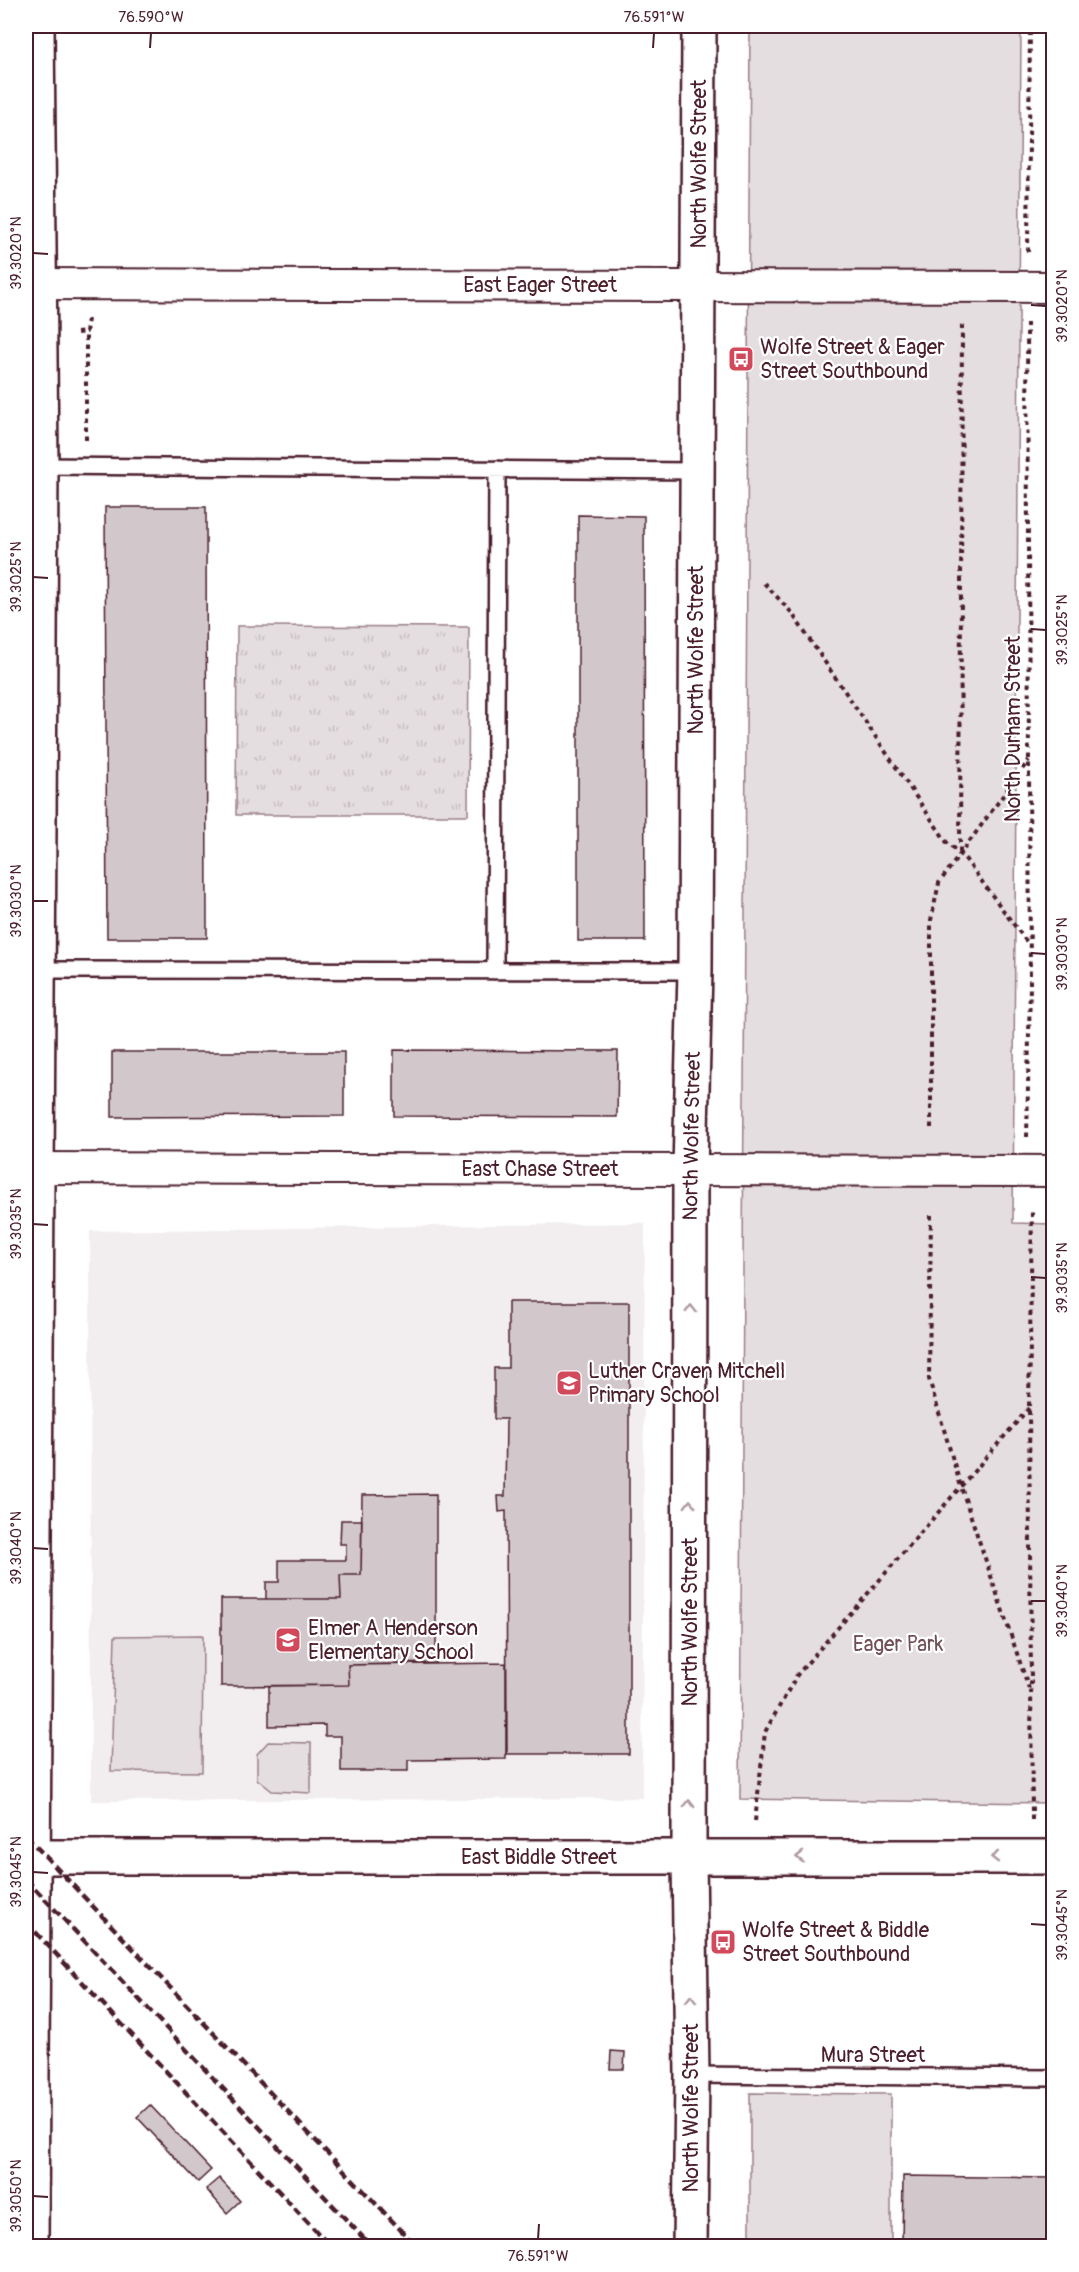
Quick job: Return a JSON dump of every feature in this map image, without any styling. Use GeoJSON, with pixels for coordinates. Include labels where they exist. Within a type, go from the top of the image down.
{"type":"FeatureCollection","features":[{"type":"Feature","properties":{"kind":"main road"},"geometry":{"type":"LineString","coordinates":[[32,2247],[29,1856],[32,1168],[39,970],[36,486],[32,284],[37,26]]}},
{"type":"Feature","properties":{"kind":"main road","name":"North Wolfe Street"},"geometry":{"type":"LineString","coordinates":[[690,2247],[693,2075],[689,1857],[690,1170],[698,471],[699,26]]}},
{"type":"Feature","properties":{"kind":"main road","name":"East Biddle Street"},"geometry":{"type":"LineString","coordinates":[[29,1856],[1043,1857]]}},
{"type":"Feature","properties":{"kind":"street","name":"East Eager Street"},"geometry":{"type":"LineString","coordinates":[[32,284],[1041,287]]}},
{"type":"Feature","properties":{"kind":"street","name":"East Chase Street"},"geometry":{"type":"LineString","coordinates":[[32,1168],[1040,1171]]}},
{"type":"Feature","properties":{"kind":"lane"},"geometry":{"type":"LineString","coordinates":[[36,486],[497,469],[698,471]]}},
{"type":"Feature","properties":{"kind":"lane"},"geometry":{"type":"LineString","coordinates":[[495,971],[497,469]]}},
{"type":"Feature","properties":{"kind":"lane"},"geometry":{"type":"LineString","coordinates":[[39,970],[694,971]]}},
{"type":"Feature","properties":{"kind":"lane","name":"Mura Street"},"geometry":{"type":"LineString","coordinates":[[693,2075],[1053,2078]]}},
{"type":"Feature","properties":{"kind":"path","name":"North Durham Street"},"geometry":{"type":"LineString","coordinates":[[1030,26],[1041,287],[1029,760],[1029,946],[1040,1171]]}},
{"type":"Feature","properties":{"kind":"path"},"geometry":{"type":"LineString","coordinates":[[960,852],[962,316]]}},
{"type":"Feature","properties":{"kind":"path"},"geometry":{"type":"LineString","coordinates":[[86,447],[88,318]]}},
{"type":"Feature","properties":{"kind":"path"},"geometry":{"type":"LineString","coordinates":[[76,333],[86,332]]}},
{"type":"Feature","properties":{"kind":"path"},"geometry":{"type":"LineString","coordinates":[[764,584],[791,612],[948,844],[960,852],[1029,946]]}},
{"type":"Feature","properties":{"kind":"path"},"geometry":{"type":"LineString","coordinates":[[931,1128],[931,920],[939,883],[1029,760]]}},
{"type":"Feature","properties":{"kind":"path"},"geometry":{"type":"LineString","coordinates":[[1032,1212],[1029,1407],[1030,1692],[1043,1857]]}},
{"type":"Feature","properties":{"kind":"path"},"geometry":{"type":"LineString","coordinates":[[931,1215],[929,1379],[961,1487],[1030,1692]]}},
{"type":"Feature","properties":{"kind":"path"},"geometry":{"type":"LineString","coordinates":[[751,1857],[765,1732],[792,1684],[1029,1407]]}},
{"type":"Feature","properties":{"kind":"shaded area"},"geometry":{"type":"Polygon","coordinates":[[[645,1223],[642,1798],[91,1801],[90,1231],[645,1223]]]}},
{"type":"Feature","properties":{"kind":"green space","name":"Eager Park"},"geometry":{"type":"Polygon","coordinates":[[[750,26],[1021,26],[1013,1223],[1053,1224],[1053,1803],[740,1799],[750,26]]]}},
{"type":"Feature","properties":{"kind":"green space"},"geometry":{"type":"Polygon","coordinates":[[[237,626],[469,627],[468,815],[236,815],[237,626]]]}},
{"type":"Feature","properties":{"kind":"green space"},"geometry":{"type":"Polygon","coordinates":[[[203,1635],[202,1772],[111,1771],[115,1636],[203,1635]]]}},
{"type":"Feature","properties":{"kind":"green space"},"geometry":{"type":"Polygon","coordinates":[[[268,1742],[311,1743],[311,1793],[272,1791],[257,1779],[257,1754],[268,1742]]]}},
{"type":"Feature","properties":{"kind":"green space"},"geometry":{"type":"Polygon","coordinates":[[[750,2093],[891,2094],[891,2246],[750,2246],[750,2093]]]}},
{"type":"Feature","properties":{"kind":"building"},"geometry":{"type":"Polygon","coordinates":[[[105,507],[206,507],[207,938],[107,938],[105,507]]]}},
{"type":"Feature","properties":{"kind":"building"},"geometry":{"type":"Polygon","coordinates":[[[578,515],[644,516],[645,941],[578,941],[578,515]]]}},
{"type":"Feature","properties":{"kind":"building"},"geometry":{"type":"Polygon","coordinates":[[[394,1050],[618,1051],[617,1117],[394,1116],[394,1050]]]}},
{"type":"Feature","properties":{"kind":"building"},"geometry":{"type":"Polygon","coordinates":[[[112,1052],[344,1052],[344,1116],[112,1117],[112,1052]]]}},
{"type":"Feature","properties":{"kind":"building"},"geometry":{"type":"Polygon","coordinates":[[[508,1302],[629,1302],[629,1754],[507,1754],[506,1511],[499,1512],[498,1496],[505,1496],[506,1419],[494,1419],[494,1368],[508,1368],[508,1302]]]}},
{"type":"Feature","properties":{"kind":"building"},"geometry":{"type":"Polygon","coordinates":[[[436,1494],[436,1663],[348,1665],[349,1685],[221,1686],[221,1599],[341,1599],[340,1575],[361,1575],[362,1495],[436,1494]]]}},
{"type":"Feature","properties":{"kind":"building"},"geometry":{"type":"Polygon","coordinates":[[[341,1520],[362,1520],[361,1575],[340,1575],[341,1599],[266,1599],[266,1582],[279,1582],[279,1560],[346,1560],[346,1544],[340,1544],[341,1520]]]}},
{"type":"Feature","properties":{"kind":"building"},"geometry":{"type":"Polygon","coordinates":[[[506,1663],[506,1759],[408,1760],[408,1771],[341,1771],[341,1736],[325,1736],[325,1725],[269,1726],[269,1686],[349,1685],[348,1665],[506,1663]]]}},
{"type":"Feature","properties":{"kind":"building"},"geometry":{"type":"Polygon","coordinates":[[[611,2051],[625,2052],[624,2069],[610,2069],[611,2051]]]}},
{"type":"Feature","properties":{"kind":"building"},"geometry":{"type":"Polygon","coordinates":[[[150,2105],[211,2170],[198,2182],[137,2117],[150,2105]]]}},
{"type":"Feature","properties":{"kind":"building"},"geometry":{"type":"Polygon","coordinates":[[[903,2176],[1054,2178],[1054,2246],[902,2246],[903,2176]]]}},
{"type":"Feature","properties":{"kind":"building"},"geometry":{"type":"Polygon","coordinates":[[[219,2178],[240,2201],[227,2213],[206,2189],[219,2178]]]}},
{"type":"Feature","properties":{"kind":"railway"},"geometry":{"type":"LineString","coordinates":[[26,1836],[416,2246]]}},
{"type":"Feature","properties":{"kind":"railway"},"geometry":{"type":"LineString","coordinates":[[26,1879],[371,2246]]}},
{"type":"Feature","properties":{"kind":"railway"},"geometry":{"type":"LineString","coordinates":[[26,1922],[330,2246]]}},
{"type":"Feature","properties":{"kind":"place","name":"Wolfe Street & Eager Street Southbound"},"geometry":{"type":"Point","coordinates":[741,359]}},
{"type":"Feature","properties":{"kind":"place","name":"Luther Craven Mitchell Primary School"},"geometry":{"type":"Point","coordinates":[569,1383]}},
{"type":"Feature","properties":{"kind":"place","name":"Elmer A Henderson Elementary School"},"geometry":{"type":"Point","coordinates":[288,1640]}},
{"type":"Feature","properties":{"kind":"place","name":"Wolfe Street & Biddle Street Southbound"},"geometry":{"type":"Point","coordinates":[723,1942]}}]}
